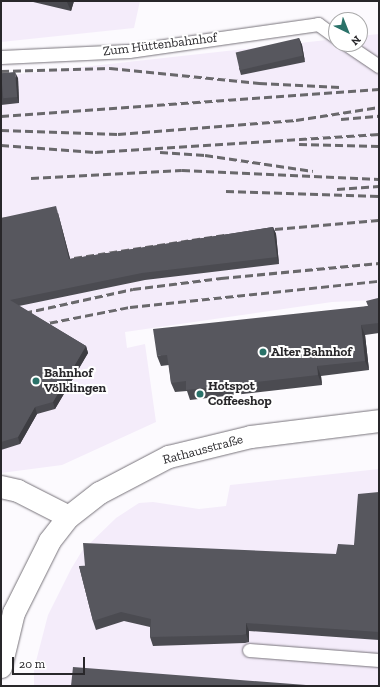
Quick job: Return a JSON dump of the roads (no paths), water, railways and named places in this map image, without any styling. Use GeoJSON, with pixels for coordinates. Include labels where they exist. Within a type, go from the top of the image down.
{"type":"FeatureCollection","features":[{"type":"Feature","properties":{"kind":"main road","name":"Rathausstraße"},"geometry":{"type":"LineString","coordinates":[[1,667],[14,613],[50,540],[69,517],[100,493],[169,457],[251,437],[379,422]]}},
{"type":"Feature","properties":{"kind":"main road"},"geometry":{"type":"LineString","coordinates":[[1,487],[18,491],[69,517]]}},
{"type":"Feature","properties":{"kind":"lane","name":"Zum Hüttenbahnhof"},"geometry":{"type":"LineString","coordinates":[[1,57],[128,51],[318,24],[328,31]]}},
{"type":"Feature","properties":{"kind":"lane"},"geometry":{"type":"LineString","coordinates":[[358,52],[379,66]]}},
{"type":"Feature","properties":{"kind":"lane"},"geometry":{"type":"LineString","coordinates":[[249,650],[379,660]]}},
{"type":"Feature","properties":{"kind":"railway"},"geometry":{"type":"LineString","coordinates":[[1,71],[110,68],[259,83],[340,87]]}},
{"type":"Feature","properties":{"kind":"railway"},"geometry":{"type":"LineString","coordinates":[[1,116],[379,89]]}},
{"type":"Feature","properties":{"kind":"railway"},"geometry":{"type":"LineString","coordinates":[[1,130],[118,134],[296,120],[379,107]]}},
{"type":"Feature","properties":{"kind":"railway"},"geometry":{"type":"LineString","coordinates":[[341,119],[379,116]]}},
{"type":"Feature","properties":{"kind":"railway"},"geometry":{"type":"LineString","coordinates":[[1,145],[95,152],[379,134]]}},
{"type":"Feature","properties":{"kind":"railway"},"geometry":{"type":"LineString","coordinates":[[299,144],[379,146]]}},
{"type":"Feature","properties":{"kind":"railway"},"geometry":{"type":"LineString","coordinates":[[160,152],[205,155],[313,171]]}},
{"type":"Feature","properties":{"kind":"railway"},"geometry":{"type":"LineString","coordinates":[[31,178],[182,170],[379,179]]}},
{"type":"Feature","properties":{"kind":"railway"},"geometry":{"type":"LineString","coordinates":[[337,189],[379,186]]}},
{"type":"Feature","properties":{"kind":"railway"},"geometry":{"type":"LineString","coordinates":[[226,191],[379,196]]}},
{"type":"Feature","properties":{"kind":"railway"},"geometry":{"type":"LineString","coordinates":[[263,230],[379,220]]}},
{"type":"Feature","properties":{"kind":"railway"},"geometry":{"type":"LineString","coordinates":[[74,258],[224,235]]}},
{"type":"Feature","properties":{"kind":"railway"},"geometry":{"type":"LineString","coordinates":[[1,318],[133,289],[221,278],[379,263]]}},
{"type":"Feature","properties":{"kind":"railway"},"geometry":{"type":"LineString","coordinates":[[38,325],[130,307],[379,281]]}},
{"type":"Feature","properties":{"kind":"place","name":"Alter Bahnhof"},"geometry":{"type":"Point","coordinates":[263,352]}},
{"type":"Feature","properties":{"kind":"place","name":"Bahnhof Völklingen"},"geometry":{"type":"Point","coordinates":[36,381]}},
{"type":"Feature","properties":{"kind":"place","name":"Hotspot Coffeeshop"},"geometry":{"type":"Point","coordinates":[200,394]}}]}
